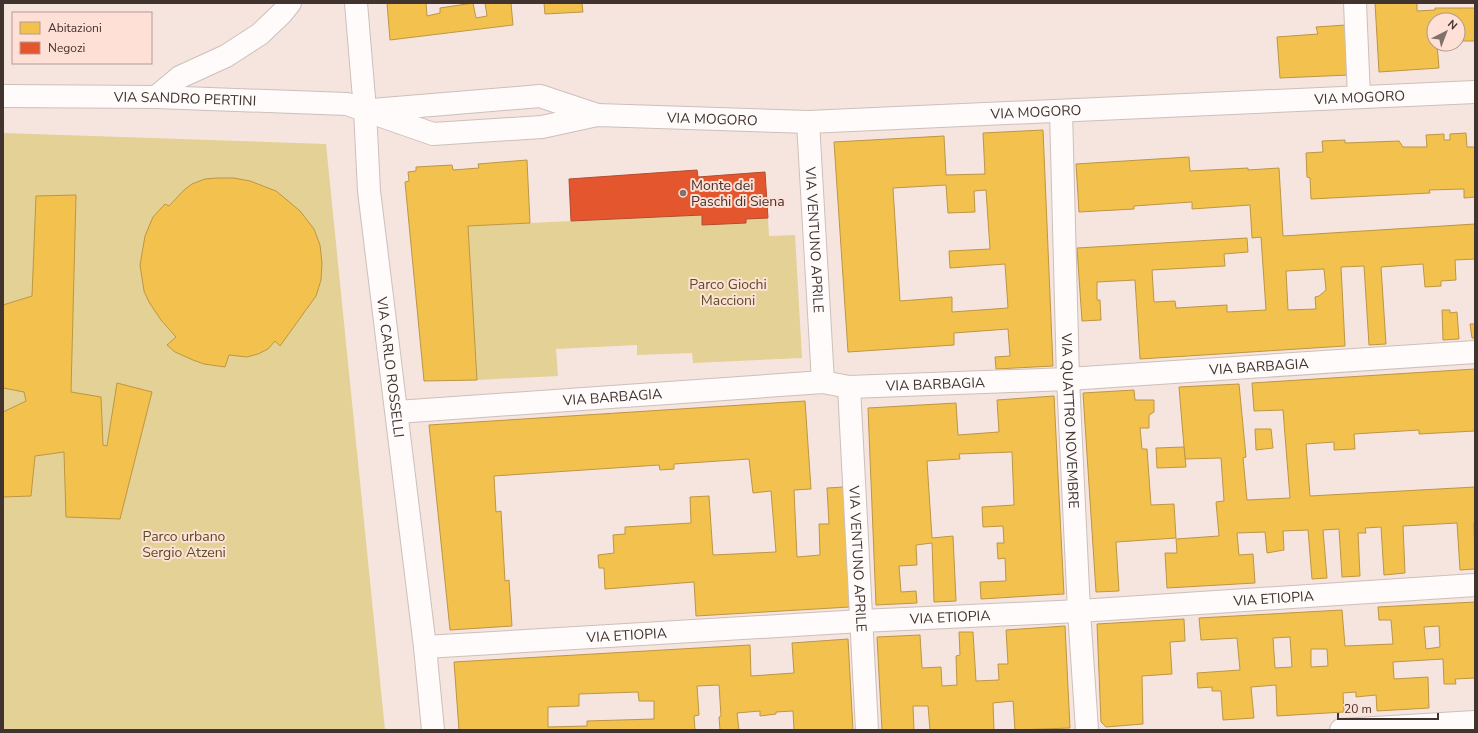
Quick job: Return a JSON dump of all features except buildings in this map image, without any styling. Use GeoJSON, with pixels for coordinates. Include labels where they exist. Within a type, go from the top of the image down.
{"type":"FeatureCollection","features":[{"type":"Feature","properties":{"kind":"street"},"geometry":{"type":"LineString","coordinates":[[156,97],[180,77],[226,56],[260,34],[282,13],[290,3]]}},
{"type":"Feature","properties":{"kind":"street","name":"VIA CARLO ROSSELLI"},"geometry":{"type":"LineString","coordinates":[[356,3],[365,110],[369,191],[425,647],[433,730]]}},
{"type":"Feature","properties":{"kind":"street"},"geometry":{"type":"LineString","coordinates":[[1355,3],[1359,97]]}},
{"type":"Feature","properties":{"kind":"street","name":"VIA MOGORO"},"geometry":{"type":"LineString","coordinates":[[365,110],[433,134],[542,127],[598,115],[808,122],[1061,112],[1475,92]]}},
{"type":"Feature","properties":{"kind":"street","name":"VIA SANDRO PERTINI"},"geometry":{"type":"LineString","coordinates":[[3,96],[156,97],[347,104],[365,110]]}},
{"type":"Feature","properties":{"kind":"street","name":"VIA MOGORO"},"geometry":{"type":"LineString","coordinates":[[365,110],[540,96],[598,115]]}},
{"type":"Feature","properties":{"kind":"street","name":"VIA QUATTRO NOVEMBRE"},"geometry":{"type":"LineString","coordinates":[[1061,112],[1068,379],[1079,611],[1087,730]]}},
{"type":"Feature","properties":{"kind":"street","name":"VIA VENTUNO APRILE"},"geometry":{"type":"LineString","coordinates":[[808,122],[823,382]]}},
{"type":"Feature","properties":{"kind":"street","name":"VIA BARBAGIA"},"geometry":{"type":"LineString","coordinates":[[397,412],[823,382],[849,387],[1068,379],[1475,352]]}},
{"type":"Feature","properties":{"kind":"street","name":"VIA VENTUNO APRILE"},"geometry":{"type":"LineString","coordinates":[[849,387],[867,730]]}},
{"type":"Feature","properties":{"kind":"street","name":"VIA ETIOPIA"},"geometry":{"type":"LineString","coordinates":[[425,647],[861,621],[1079,611],[1475,585]]}},
{"type":"Feature","properties":{"kind":"street"},"geometry":{"type":"LineString","coordinates":[[1341,730],[1475,722]]}},
{"type":"Feature","properties":{"kind":"green space","name":"Parco urbano Sergio Atzeni"},"geometry":{"type":"Polygon","coordinates":[[[3,133],[326,144],[385,730],[3,730],[3,133]]]}},
{"type":"Feature","properties":{"kind":"green space","name":"Parco Giochi Maccioni"},"geometry":{"type":"Polygon","coordinates":[[[702,215],[702,224],[746,223],[746,219],[768,218],[769,236],[795,235],[802,358],[693,363],[692,353],[637,355],[637,345],[556,349],[558,376],[477,380],[468,226],[702,215]]]}},
{"type":"Feature","properties":{"kind":"place","name":"Monte dei Paschi di Siena"},"geometry":{"type":"Point","coordinates":[683,193]}}]}
